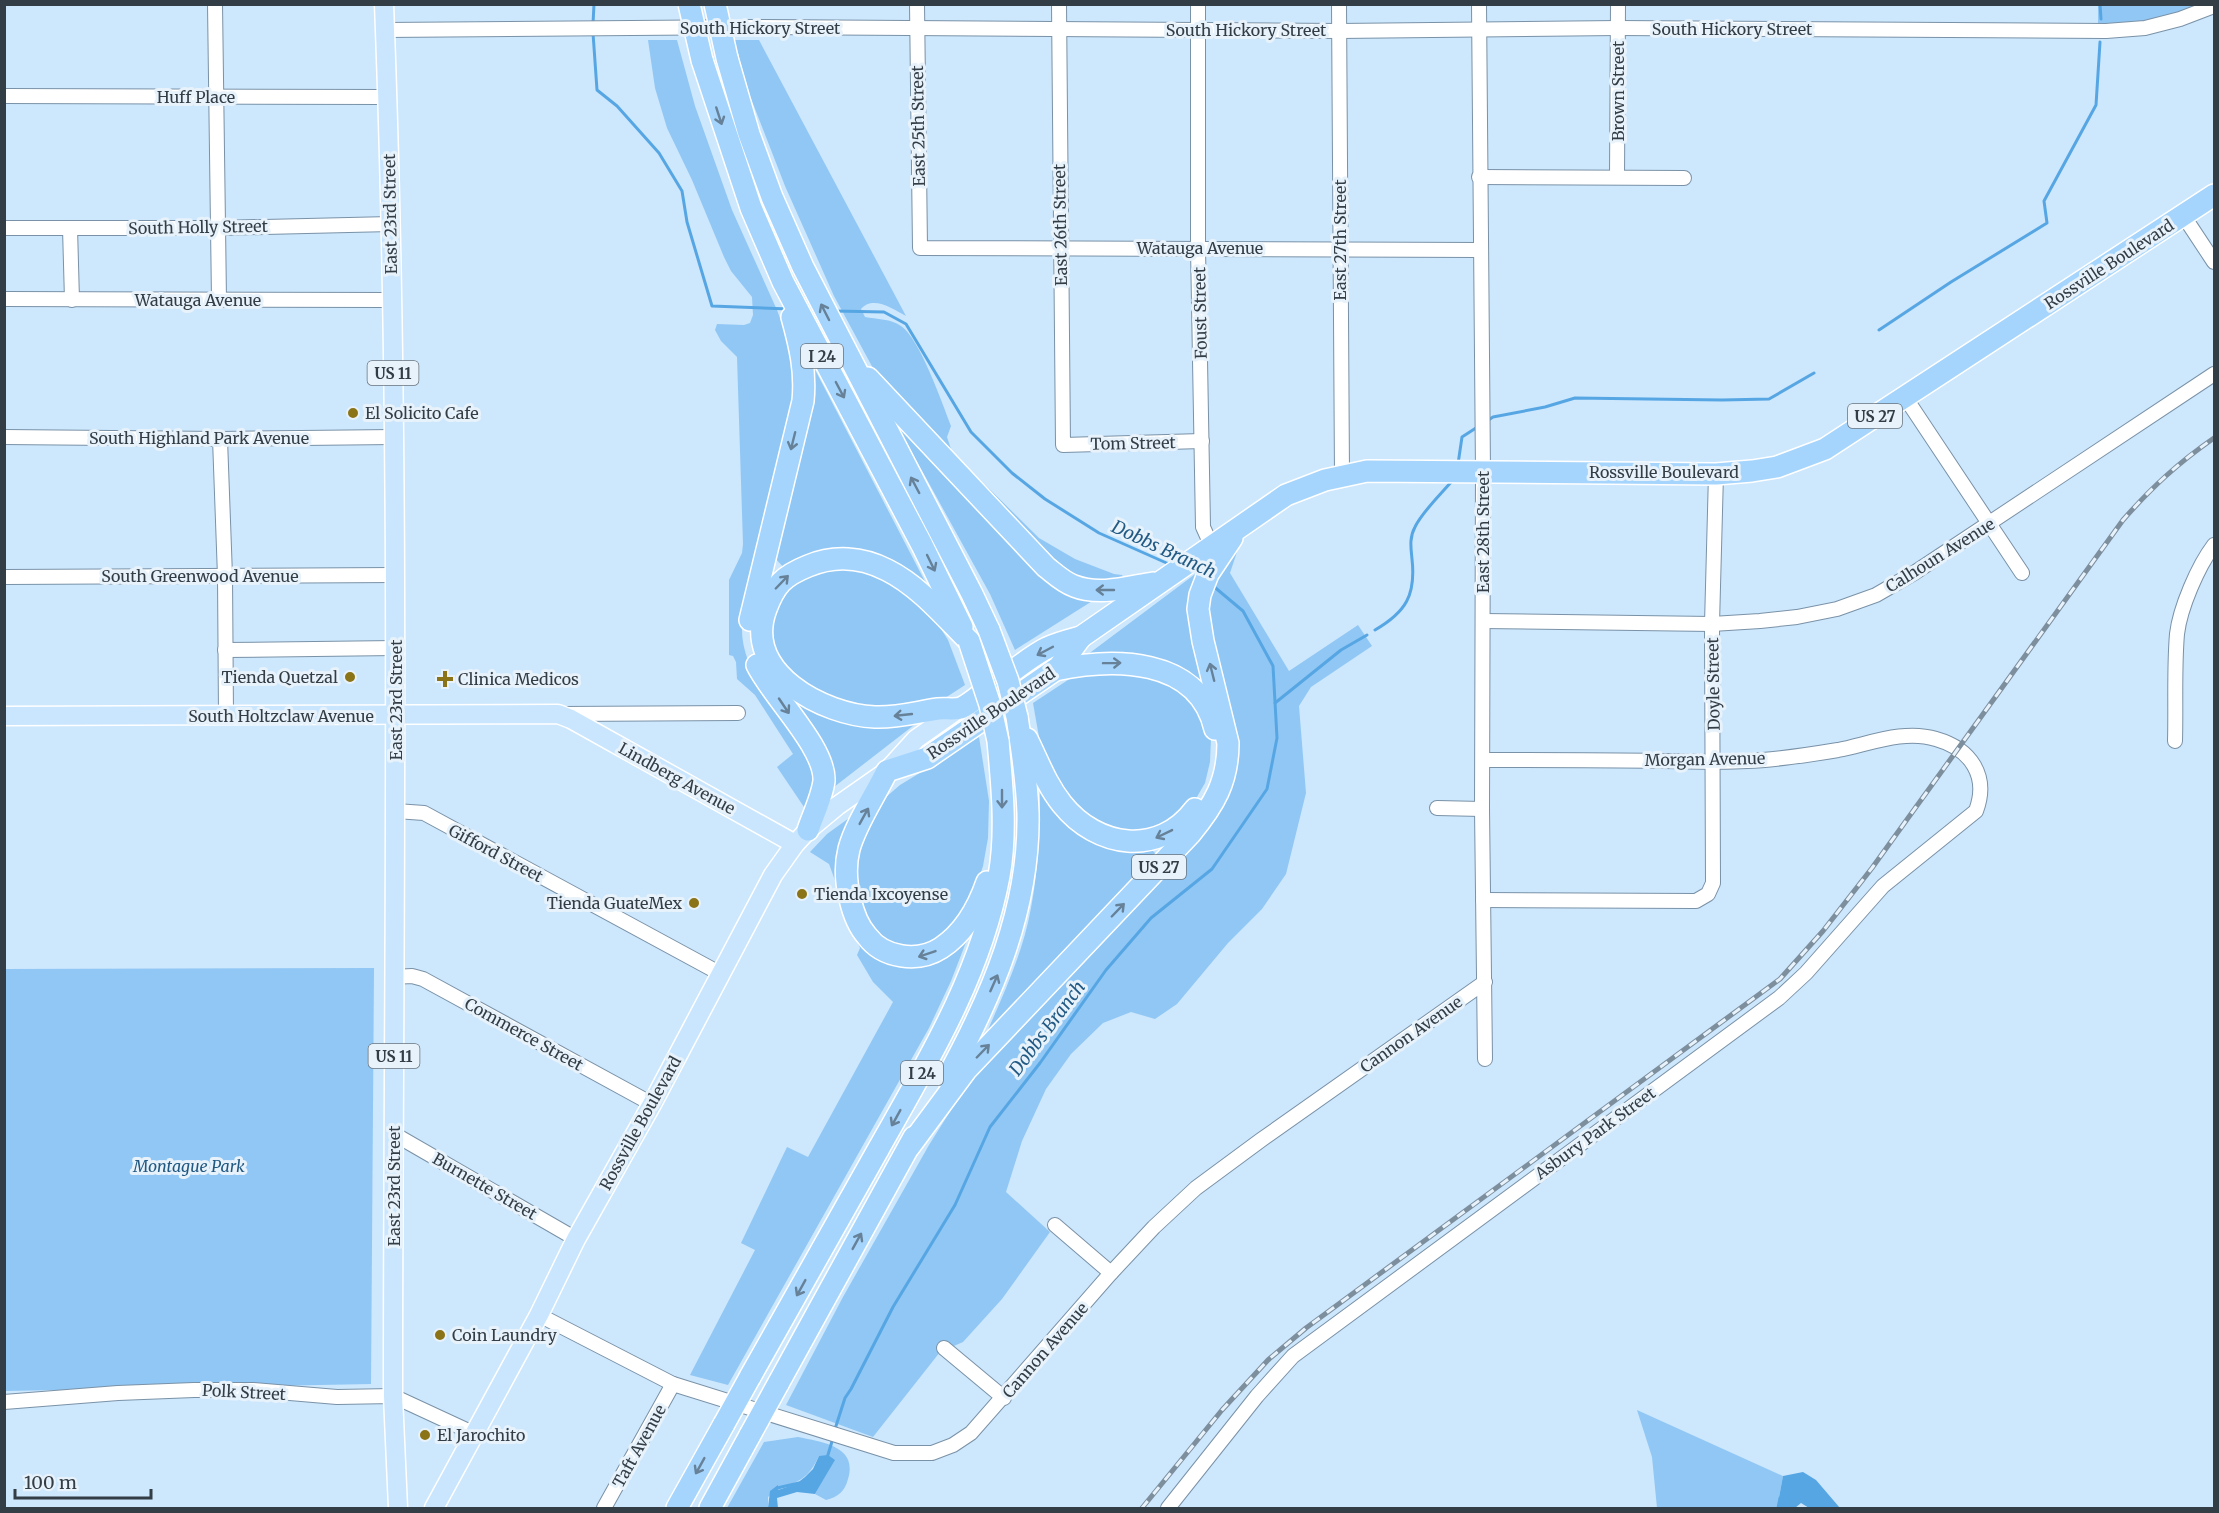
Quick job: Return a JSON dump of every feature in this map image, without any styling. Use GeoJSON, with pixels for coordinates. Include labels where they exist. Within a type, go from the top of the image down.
{"type":"FeatureCollection","features":[{"type":"Feature","properties":{"kind":"highway","name":"I 24"},"geometry":{"type":"LineString","coordinates":[[677,1509],[949,1023],[983,941],[999,874],[1003,791],[998,741],[990,705],[969,641],[922,545],[783,282],[744,189],[702,60],[689,4]]}},
{"type":"Feature","properties":{"kind":"highway","name":"I 24"},"geometry":{"type":"LineString","coordinates":[[710,1509],[966,1043],[997,976],[1020,897],[1026,860],[1028,814],[1026,773],[1017,717],[1008,681],[989,630],[845,351],[803,267],[772,197],[749,134],[727,58],[715,4]]}},
{"type":"Feature","properties":{"kind":"highway","name":"Rossville Boulevard"},"geometry":{"type":"LineString","coordinates":[[960,708],[1047,649],[1082,637],[1286,495],[1342,475],[1367,471],[1716,474],[1777,467],[1825,449],[2214,195]]}},
{"type":"Feature","properties":{"kind":"highway"},"geometry":{"type":"LineString","coordinates":[[783,282],[803,359],[805,380],[803,401],[749,630],[751,650],[758,668],[817,753],[824,770],[824,783],[801,837]]}},
{"type":"Feature","properties":{"kind":"highway"},"geometry":{"type":"LineString","coordinates":[[845,351],[884,396],[1046,567],[1065,581],[1082,588],[1112,590],[1174,573]]}},
{"type":"Feature","properties":{"kind":"highway","name":"US 27"},"geometry":{"type":"LineString","coordinates":[[909,1147],[966,1070],[1190,834],[1217,799],[1228,758],[1228,743],[1203,641],[1198,609],[1200,595],[1208,574],[1238,528]]}},
{"type":"Feature","properties":{"kind":"highway","name":"US 27"},"geometry":{"type":"LineString","coordinates":[[960,708],[940,708],[909,715],[876,717],[846,713],[824,705],[803,695],[775,670],[766,652],[763,636],[764,615],[772,592],[789,574],[813,563],[842,558],[853,559],[886,570],[901,578],[918,591],[969,641]]}},
{"type":"Feature","properties":{"kind":"highway","name":"Rossville Boulevard"},"geometry":{"type":"LineString","coordinates":[[887,771],[927,758],[1059,667],[1082,637]]}},
{"type":"Feature","properties":{"kind":"highway"},"geometry":{"type":"LineString","coordinates":[[1017,717],[1048,783],[1062,804],[1083,825],[1112,838],[1132,841],[1148,840],[1163,836],[1189,816],[1210,785],[1215,768],[1217,746],[1213,719],[1206,705],[1194,692],[1171,675],[1136,663],[1082,664],[1054,670]]}},
{"type":"Feature","properties":{"kind":"highway"},"geometry":{"type":"LineString","coordinates":[[887,771],[857,829],[849,850],[847,871],[850,898],[859,924],[867,938],[878,947],[890,953],[916,958],[941,949],[966,925],[980,903],[1002,839]]}},
{"type":"Feature","properties":{"kind":"main road","name":"East 23rd Street"},"geometry":{"type":"LineString","coordinates":[[384,4],[391,224],[396,575],[397,716],[393,977],[393,1396],[396,1507]]}},
{"type":"Feature","properties":{"kind":"main road","name":"Rossville Boulevard"},"geometry":{"type":"LineString","coordinates":[[433,1506],[475,1434],[539,1315],[576,1239],[652,1104],[773,875],[801,837],[837,806],[887,771],[916,739],[960,708]]}},
{"type":"Feature","properties":{"kind":"main road","name":"Lindberg Avenue"},"geometry":{"type":"LineString","coordinates":[[558,714],[571,718],[801,837]]}},
{"type":"Feature","properties":{"kind":"main road","name":"South Holtzclaw Avenue"},"geometry":{"type":"LineString","coordinates":[[4,716],[558,714]]}},
{"type":"Feature","properties":{"kind":"street"},"geometry":{"type":"LineString","coordinates":[[215,4],[219,300]]}},
{"type":"Feature","properties":{"kind":"street","name":"East 25th Street"},"geometry":{"type":"LineString","coordinates":[[917,4],[920,248]]}},
{"type":"Feature","properties":{"kind":"street","name":"East 26th Street"},"geometry":{"type":"LineString","coordinates":[[1059,4],[1063,445]]}},
{"type":"Feature","properties":{"kind":"street","name":"Foust Street"},"geometry":{"type":"LineString","coordinates":[[1198,4],[1198,248],[1203,527],[1212,547]]}},
{"type":"Feature","properties":{"kind":"street","name":"East 27th Street"},"geometry":{"type":"LineString","coordinates":[[1339,4],[1342,475]]}},
{"type":"Feature","properties":{"kind":"street","name":"East 28th Street"},"geometry":{"type":"LineString","coordinates":[[1479,4],[1483,472],[1482,900],[1485,1059]]}},
{"type":"Feature","properties":{"kind":"street","name":"Brown Street"},"geometry":{"type":"LineString","coordinates":[[1617,177],[1618,4]]}},
{"type":"Feature","properties":{"kind":"street","name":"South Hickory Street"},"geometry":{"type":"LineString","coordinates":[[385,30],[756,27],[1339,31],[1618,28],[2106,31],[2145,28],[2180,19],[2214,6]]}},
{"type":"Feature","properties":{"kind":"street","name":"Huff Place"},"geometry":{"type":"LineString","coordinates":[[4,96],[388,97]]}},
{"type":"Feature","properties":{"kind":"street"},"geometry":{"type":"LineString","coordinates":[[1479,177],[1684,178]]}},
{"type":"Feature","properties":{"kind":"street"},"geometry":{"type":"LineString","coordinates":[[2183,215],[2214,262]]}},
{"type":"Feature","properties":{"kind":"street","name":"South Holly Street"},"geometry":{"type":"LineString","coordinates":[[4,228],[217,228],[391,224]]}},
{"type":"Feature","properties":{"kind":"street"},"geometry":{"type":"LineString","coordinates":[[70,228],[72,300]]}},
{"type":"Feature","properties":{"kind":"street","name":"Watauga Avenue"},"geometry":{"type":"LineString","coordinates":[[920,248],[1480,250]]}},
{"type":"Feature","properties":{"kind":"street","name":"Watauga Avenue"},"geometry":{"type":"LineString","coordinates":[[4,299],[391,300]]}},
{"type":"Feature","properties":{"kind":"street","name":"Calhoun Avenue"},"geometry":{"type":"LineString","coordinates":[[1483,621],[1712,624],[1797,617],[1837,609],[1876,595],[1914,573],[2214,374]]}},
{"type":"Feature","properties":{"kind":"street"},"geometry":{"type":"LineString","coordinates":[[1905,397],[2022,573]]}},
{"type":"Feature","properties":{"kind":"street","name":"South Highland Park Avenue"},"geometry":{"type":"LineString","coordinates":[[4,437],[220,439],[394,437]]}},
{"type":"Feature","properties":{"kind":"street"},"geometry":{"type":"LineString","coordinates":[[220,439],[225,576],[226,716]]}},
{"type":"Feature","properties":{"kind":"street","name":"Tom Street"},"geometry":{"type":"LineString","coordinates":[[1063,445],[1202,441]]}},
{"type":"Feature","properties":{"kind":"street","name":"Doyle Street"},"geometry":{"type":"LineString","coordinates":[[1482,900],[1696,901],[1708,894],[1713,883],[1712,624],[1716,474]]}},
{"type":"Feature","properties":{"kind":"street"},"geometry":{"type":"LineString","coordinates":[[2175,741],[2177,632],[2203,559],[2214,545]]}},
{"type":"Feature","properties":{"kind":"street","name":"South Greenwood Avenue"},"geometry":{"type":"LineString","coordinates":[[4,577],[396,575]]}},
{"type":"Feature","properties":{"kind":"street"},"geometry":{"type":"LineString","coordinates":[[225,650],[396,648]]}},
{"type":"Feature","properties":{"kind":"street","name":"South Holtzclaw Avenue"},"geometry":{"type":"LineString","coordinates":[[558,714],[738,713]]}},
{"type":"Feature","properties":{"kind":"street","name":"Morgan Avenue"},"geometry":{"type":"LineString","coordinates":[[1483,760],[1748,761],[1838,750],[1888,738],[1910,737],[1934,738],[1958,749]]}},
{"type":"Feature","properties":{"kind":"street","name":"Asbury Park Street"},"geometry":{"type":"LineString","coordinates":[[1168,1509],[1257,1396],[1293,1356],[1779,998],[1806,973],[1883,886],[1976,811],[1981,798],[1982,782],[1969,759],[1958,749]]}},
{"type":"Feature","properties":{"kind":"street"},"geometry":{"type":"LineString","coordinates":[[1437,808],[1482,809]]}},
{"type":"Feature","properties":{"kind":"street","name":"Gifford Street"},"geometry":{"type":"LineString","coordinates":[[396,811],[424,813],[721,974]]}},
{"type":"Feature","properties":{"kind":"street","name":"Commerce Street"},"geometry":{"type":"LineString","coordinates":[[393,977],[412,976],[423,979],[652,1104]]}},
{"type":"Feature","properties":{"kind":"street","name":"Cannon Avenue"},"geometry":{"type":"LineString","coordinates":[[539,1315],[674,1384],[894,1453],[932,1453],[953,1445],[971,1433],[1111,1273],[1154,1227],[1196,1188],[1485,982]]}},
{"type":"Feature","properties":{"kind":"street","name":"Burnette Street"},"geometry":{"type":"LineString","coordinates":[[394,1134],[576,1239]]}},
{"type":"Feature","properties":{"kind":"street"},"geometry":{"type":"LineString","coordinates":[[1055,1224],[1111,1273]]}},
{"type":"Feature","properties":{"kind":"street"},"geometry":{"type":"LineString","coordinates":[[944,1348],[1004,1398]]}},
{"type":"Feature","properties":{"kind":"street","name":"Taft Avenue"},"geometry":{"type":"LineString","coordinates":[[604,1509],[674,1384]]}},
{"type":"Feature","properties":{"kind":"street","name":"Polk Street"},"geometry":{"type":"LineString","coordinates":[[4,1402],[194,1390],[253,1390],[338,1397],[393,1396],[475,1434]]}},
{"type":"Feature","properties":{"kind":"green space"},"geometry":{"type":"Polygon","coordinates":[[[2098,5],[2200,5],[2150,20],[2098,25],[2098,5]]]}},
{"type":"Feature","properties":{"kind":"green space"},"geometry":{"type":"Polygon","coordinates":[[[648,40],[677,40],[695,106],[732,210],[777,310],[792,351],[794,384],[787,429],[742,625],[746,656],[752,670],[810,758],[814,768],[814,786],[804,807],[777,767],[793,754],[755,695],[737,679],[736,662],[733,656],[729,655],[729,580],[742,553],[743,544],[737,357],[721,341],[715,330],[717,324],[744,325],[750,323],[753,315],[752,297],[731,271],[667,128],[655,88],[648,40]]]}},
{"type":"Feature","properties":{"kind":"green space"},"geometry":{"type":"Polygon","coordinates":[[[734,40],[759,40],[906,316],[877,303],[871,303],[861,309],[865,317],[889,321],[901,326],[916,344],[930,372],[951,426],[947,437],[952,452],[1039,538],[1075,559],[1122,575],[1123,585],[1070,579],[881,383],[834,296],[785,186],[750,96],[734,40]]]}},
{"type":"Feature","properties":{"kind":"green space"},"geometry":{"type":"Polygon","coordinates":[[[809,358],[932,595],[878,561],[787,571],[772,555],[809,358]]]}},
{"type":"Feature","properties":{"kind":"green space"},"geometry":{"type":"Polygon","coordinates":[[[905,425],[1045,574],[1097,598],[1015,650],[990,594],[899,429],[905,425]]]}},
{"type":"Feature","properties":{"kind":"green space"},"geometry":{"type":"Polygon","coordinates":[[[1239,546],[1230,573],[1289,671],[1358,625],[1372,646],[1311,687],[1299,706],[1306,793],[1286,874],[1262,909],[1228,943],[1177,1004],[1155,1019],[1131,1012],[1103,1023],[1071,1054],[1046,1089],[1022,1141],[1006,1192],[1050,1232],[1002,1299],[963,1342],[940,1352],[873,1437],[786,1405],[843,1297],[929,1145],[968,1083],[1225,794],[1206,595],[1239,546]]]}},
{"type":"Feature","properties":{"kind":"green space"},"geometry":{"type":"Polygon","coordinates":[[[1210,563],[1200,581],[1209,676],[1194,682],[1083,658],[1210,563]]]}},
{"type":"Feature","properties":{"kind":"green space"},"geometry":{"type":"Polygon","coordinates":[[[845,565],[870,569],[898,585],[933,616],[948,640],[965,685],[942,700],[870,710],[807,690],[785,668],[771,639],[773,609],[788,586],[812,571],[845,565]]]}},
{"type":"Feature","properties":{"kind":"green space"},"geometry":{"type":"Polygon","coordinates":[[[1098,669],[1171,680],[1206,716],[1211,739],[1210,762],[1205,783],[1194,802],[1160,831],[1115,831],[1089,818],[1068,799],[1052,771],[1039,737],[1033,703],[1071,678],[1098,669]]]}},
{"type":"Feature","properties":{"kind":"green space"},"geometry":{"type":"Polygon","coordinates":[[[803,700],[927,715],[825,794],[795,707],[803,700]]]}},
{"type":"Feature","properties":{"kind":"green space"},"geometry":{"type":"Polygon","coordinates":[[[979,737],[989,801],[988,838],[983,866],[972,899],[959,924],[928,946],[898,948],[882,937],[867,921],[854,879],[861,835],[878,804],[900,785],[979,737]]]}},
{"type":"Feature","properties":{"kind":"green space"},"geometry":{"type":"Polygon","coordinates":[[[1040,783],[1055,803],[1147,845],[1156,854],[1156,861],[984,1039],[1023,942],[1034,893],[1040,783]]]}},
{"type":"Feature","properties":{"kind":"green space"},"geometry":{"type":"Polygon","coordinates":[[[863,808],[844,895],[903,963],[970,932],[929,1028],[728,1385],[690,1375],[755,1250],[741,1243],[787,1147],[808,1157],[893,1002],[873,982],[857,955],[860,948],[829,864],[810,852],[827,834],[863,808]]]}},
{"type":"Feature","properties":{"kind":"green space","name":"Montague Park"},"geometry":{"type":"Polygon","coordinates":[[[374,968],[371,1384],[5,1391],[5,969],[374,968]]]}},
{"type":"Feature","properties":{"kind":"green space"},"geometry":{"type":"Polygon","coordinates":[[[1637,1410],[1783,1476],[1777,1508],[1657,1508],[1652,1457],[1637,1410]]]}},
{"type":"Feature","properties":{"kind":"green space"},"geometry":{"type":"Polygon","coordinates":[[[798,1437],[827,1444],[843,1453],[848,1459],[850,1468],[848,1479],[840,1493],[826,1500],[815,1494],[834,1461],[819,1456],[808,1474],[768,1497],[768,1508],[727,1508],[764,1442],[798,1437]]]}},
{"type":"Feature","properties":{"kind":"shaded area"},"geometry":{"type":"Polygon","coordinates":[[[828,1455],[835,1460],[815,1494],[797,1492],[777,1498],[778,1508],[768,1508],[770,1491],[778,1485],[778,1490],[796,1484],[813,1469],[819,1456],[828,1455]]]}},
{"type":"Feature","properties":{"kind":"shaded area"},"geometry":{"type":"Polygon","coordinates":[[[1803,1472],[1816,1480],[1840,1508],[1809,1508],[1801,1503],[1795,1508],[1777,1508],[1783,1476],[1803,1472]]]}},
{"type":"Feature","properties":{"kind":"waterway","name":"Dobbs Branch"},"geometry":{"type":"LineString","coordinates":[[593,24],[594,4]]}},
{"type":"Feature","properties":{"kind":"waterway"},"geometry":{"type":"LineString","coordinates":[[2100,4],[2101,19]]}},
{"type":"Feature","properties":{"kind":"waterway","name":"Dobbs Branch"},"geometry":{"type":"LineString","coordinates":[[593,33],[597,90],[617,106],[659,153],[682,191],[687,222],[712,306],[789,309]]}},
{"type":"Feature","properties":{"kind":"waterway"},"geometry":{"type":"LineString","coordinates":[[1879,330],[1951,282],[2047,223],[2044,201],[2096,105],[2100,42]]}},
{"type":"Feature","properties":{"kind":"waterway","name":"Dobbs Branch"},"geometry":{"type":"LineString","coordinates":[[835,311],[884,312],[906,324],[971,432],[1012,473],[1045,499],[1099,533],[1171,565]]}},
{"type":"Feature","properties":{"kind":"waterway"},"geometry":{"type":"LineString","coordinates":[[1487,421],[1493,417],[1545,407],[1575,398],[1769,399],[1814,373]]}},
{"type":"Feature","properties":{"kind":"waterway"},"geometry":{"type":"LineString","coordinates":[[1458,464],[1462,437],[1479,426]]}},
{"type":"Feature","properties":{"kind":"waterway"},"geometry":{"type":"LineString","coordinates":[[1375,630],[1394,616],[1407,601],[1413,572],[1411,543],[1413,531],[1422,515],[1452,481]]}},
{"type":"Feature","properties":{"kind":"waterway","name":"Dobbs Branch"},"geometry":{"type":"LineString","coordinates":[[835,1429],[845,1398],[893,1307],[955,1205],[990,1127],[1040,1063],[1106,970],[1151,918],[1212,869],[1267,789],[1277,738],[1273,666],[1243,611],[1212,585]]}},
{"type":"Feature","properties":{"kind":"waterway"},"geometry":{"type":"LineString","coordinates":[[1275,703],[1341,650],[1367,635]]}},
{"type":"Feature","properties":{"kind":"waterway","name":"Dobbs Branch"},"geometry":{"type":"LineString","coordinates":[[827,1458],[833,1438]]}},
{"type":"Feature","properties":{"kind":"waterway","name":"Dobbs Branch"},"geometry":{"type":"LineString","coordinates":[[776,1492],[777,1488],[799,1483]]}},
{"type":"Feature","properties":{"kind":"waterway"},"geometry":{"type":"LineString","coordinates":[[1778,1508],[1780,1498]]}},
{"type":"Feature","properties":{"kind":"railway"},"geometry":{"type":"LineString","coordinates":[[1142,1508],[1222,1410],[1268,1360],[1306,1328],[1780,979],[1823,931],[1872,868],[2123,520],[2166,476],[2214,438]]}},
{"type":"Feature","properties":{"kind":"place","name":"El Solicito Cafe"},"geometry":{"type":"Point","coordinates":[353,413]}},
{"type":"Feature","properties":{"kind":"place","name":"Tienda Quetzal"},"geometry":{"type":"Point","coordinates":[350,677]}},
{"type":"Feature","properties":{"kind":"place","name":"Clinica Medicos"},"geometry":{"type":"Point","coordinates":[445,679]}},
{"type":"Feature","properties":{"kind":"place","name":"Tienda Ixcoyense"},"geometry":{"type":"Point","coordinates":[802,894]}},
{"type":"Feature","properties":{"kind":"place","name":"Tienda GuateMex"},"geometry":{"type":"Point","coordinates":[694,903]}},
{"type":"Feature","properties":{"kind":"place","name":"Coin Laundry"},"geometry":{"type":"Point","coordinates":[440,1335]}},
{"type":"Feature","properties":{"kind":"place","name":"El Jarochito"},"geometry":{"type":"Point","coordinates":[425,1435]}}]}
